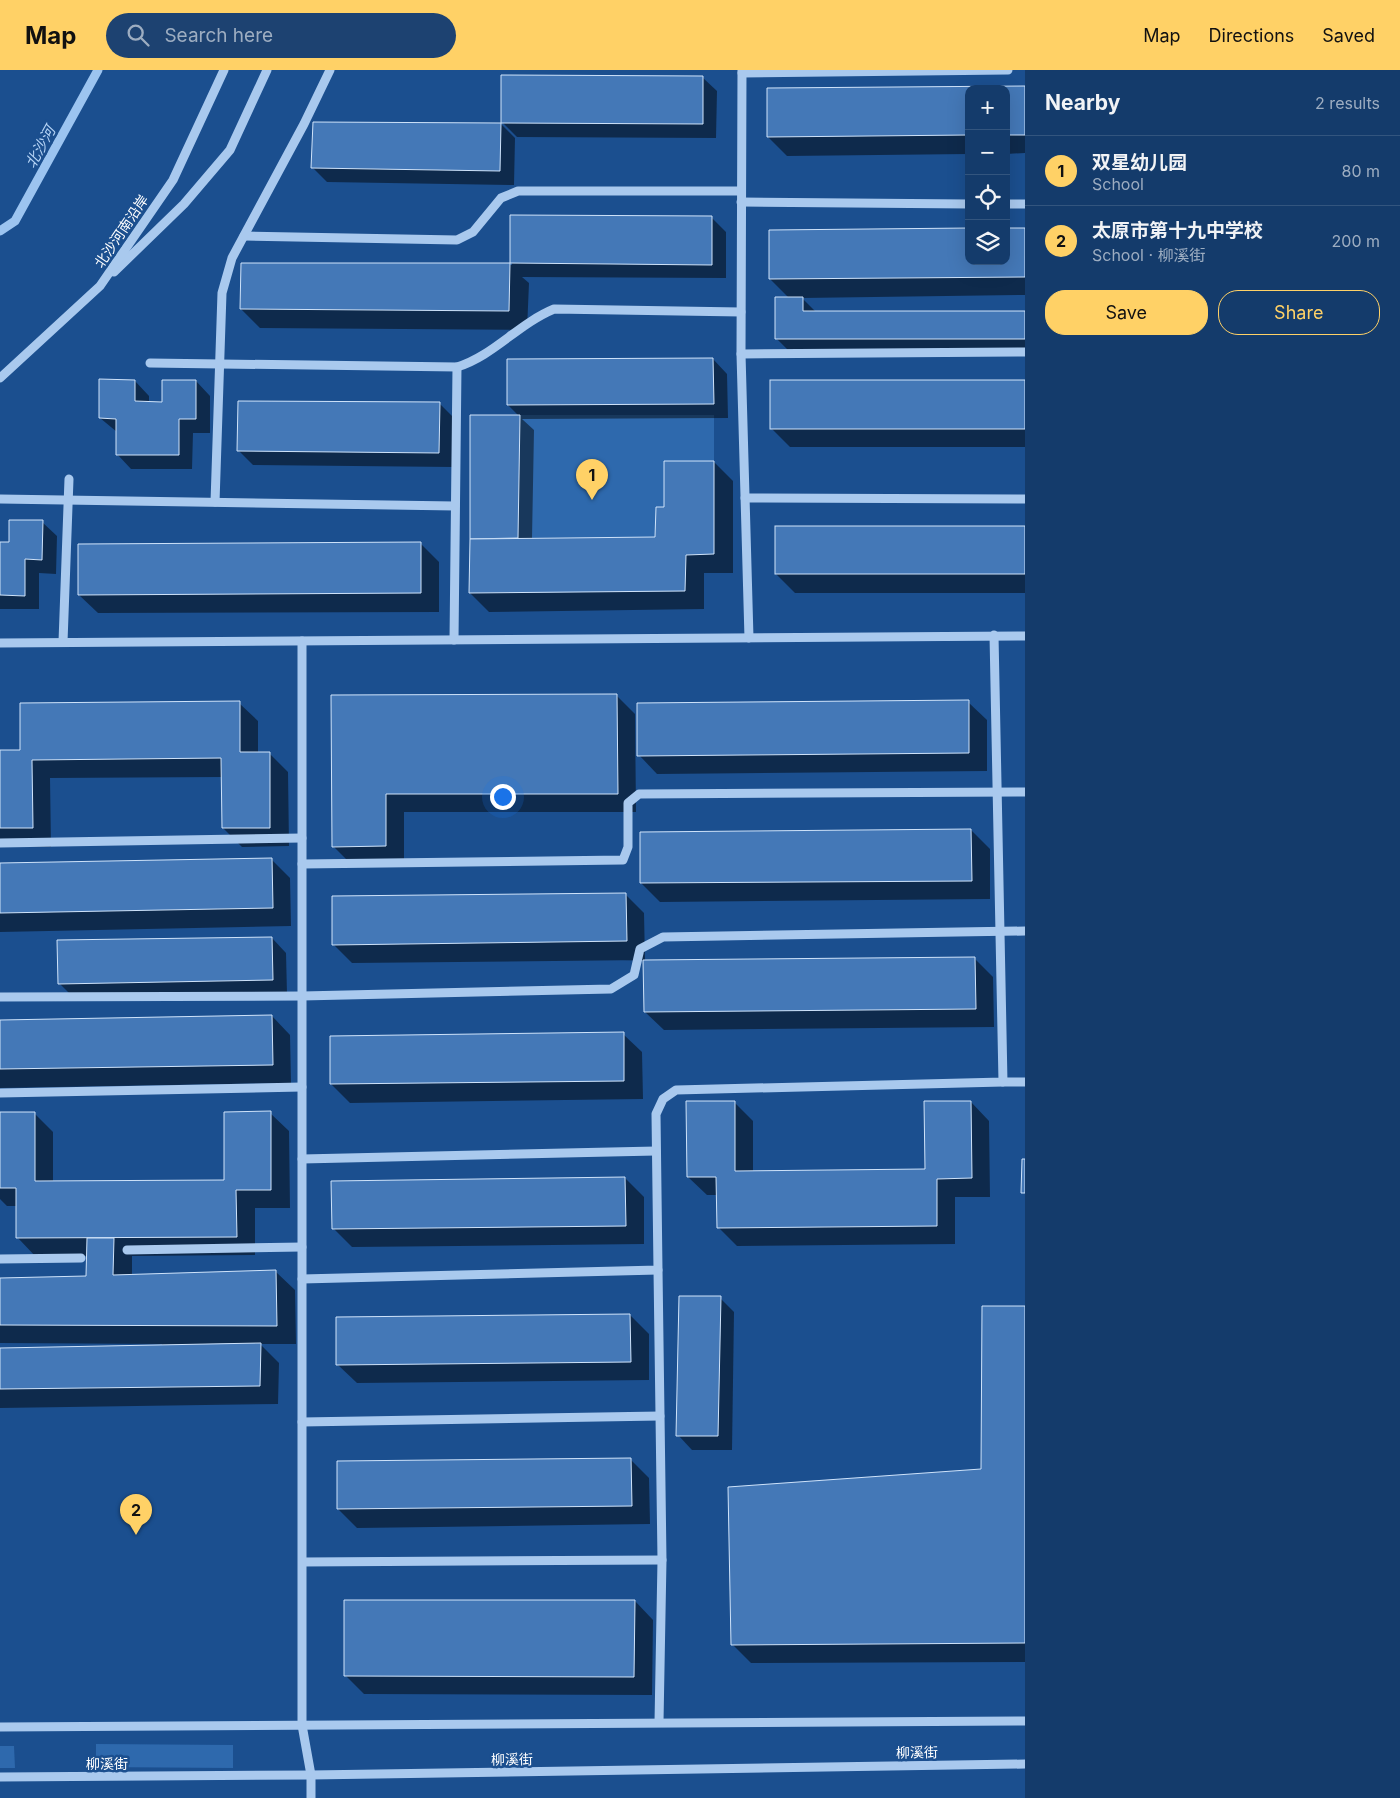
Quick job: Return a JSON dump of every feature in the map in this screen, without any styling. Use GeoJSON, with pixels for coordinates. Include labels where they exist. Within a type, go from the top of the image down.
{"type":"FeatureCollection","features":[{"type":"Feature","properties":{"kind":"street","name":"北沙河南沿岸"},"geometry":{"type":"LineString","coordinates":[[0,378],[100,286],[173,180],[224,70]]}},
{"type":"Feature","properties":{"kind":"street"},"geometry":{"type":"LineString","coordinates":[[100,286],[184,204],[230,150],[267,70]]}},
{"type":"Feature","properties":{"kind":"street"},"geometry":{"type":"LineString","coordinates":[[215,502],[222,293],[232,258],[304,124],[330,70]]}},
{"type":"Feature","properties":{"kind":"street"},"geometry":{"type":"LineString","coordinates":[[749,638],[741,354],[740,191],[742,71],[1008,70]]}},
{"type":"Feature","properties":{"kind":"street"},"geometry":{"type":"LineString","coordinates":[[244,236],[457,240],[474,232],[501,198],[518,191],[740,191]]}},
{"type":"Feature","properties":{"kind":"street"},"geometry":{"type":"LineString","coordinates":[[741,202],[965,204]]}},
{"type":"Feature","properties":{"kind":"street"},"geometry":{"type":"LineString","coordinates":[[1010,204],[1025,204]]}},
{"type":"Feature","properties":{"kind":"street"},"geometry":{"type":"LineString","coordinates":[[150,363],[457,367],[474,362],[534,317],[554,309],[741,312]]}},
{"type":"Feature","properties":{"kind":"street"},"geometry":{"type":"LineString","coordinates":[[741,354],[1025,352]]}},
{"type":"Feature","properties":{"kind":"street"},"geometry":{"type":"LineString","coordinates":[[454,640],[457,367]]}},
{"type":"Feature","properties":{"kind":"street"},"geometry":{"type":"LineString","coordinates":[[63,642],[68,479]]}},
{"type":"Feature","properties":{"kind":"street"},"geometry":{"type":"LineString","coordinates":[[745,498],[1025,499]]}},
{"type":"Feature","properties":{"kind":"street"},"geometry":{"type":"LineString","coordinates":[[0,499],[455,506]]}},
{"type":"Feature","properties":{"kind":"street"},"geometry":{"type":"LineString","coordinates":[[994,635],[1003,1082]]}},
{"type":"Feature","properties":{"kind":"street"},"geometry":{"type":"LineString","coordinates":[[0,643],[1025,636]]}},
{"type":"Feature","properties":{"kind":"street"},"geometry":{"type":"LineString","coordinates":[[302,641],[302,1725],[311,1776],[311,1798]]}},
{"type":"Feature","properties":{"kind":"street"},"geometry":{"type":"LineString","coordinates":[[302,864],[622,860],[628,847],[628,803],[639,794],[1025,792]]}},
{"type":"Feature","properties":{"kind":"street"},"geometry":{"type":"LineString","coordinates":[[0,843],[302,838]]}},
{"type":"Feature","properties":{"kind":"street"},"geometry":{"type":"LineString","coordinates":[[0,997],[302,996],[611,989],[634,975],[640,949],[663,937],[1025,931]]}},
{"type":"Feature","properties":{"kind":"street"},"geometry":{"type":"LineString","coordinates":[[659,1722],[662,1560],[656,1114],[663,1099],[676,1090],[1025,1082]]}},
{"type":"Feature","properties":{"kind":"street"},"geometry":{"type":"LineString","coordinates":[[0,1093],[302,1087]]}},
{"type":"Feature","properties":{"kind":"street"},"geometry":{"type":"LineString","coordinates":[[302,1159],[656,1151]]}},
{"type":"Feature","properties":{"kind":"street"},"geometry":{"type":"LineString","coordinates":[[127,1250],[302,1247]]}},
{"type":"Feature","properties":{"kind":"street"},"geometry":{"type":"LineString","coordinates":[[0,1259],[81,1258]]}},
{"type":"Feature","properties":{"kind":"street"},"geometry":{"type":"LineString","coordinates":[[302,1278],[658,1270]]}},
{"type":"Feature","properties":{"kind":"street"},"geometry":{"type":"LineString","coordinates":[[302,1422],[660,1416]]}},
{"type":"Feature","properties":{"kind":"street"},"geometry":{"type":"LineString","coordinates":[[302,1562],[662,1560]]}},
{"type":"Feature","properties":{"kind":"street"},"geometry":{"type":"LineString","coordinates":[[0,1727],[1025,1721]]}},
{"type":"Feature","properties":{"kind":"street","name":"柳溪街"},"geometry":{"type":"LineString","coordinates":[[0,1777],[311,1776],[1025,1764]]}},
{"type":"Feature","properties":{"kind":"shaded area"},"geometry":{"type":"Polygon","coordinates":[[[520,415],[714,415],[714,461],[664,461],[664,507],[656,507],[655,537],[518,538],[520,415]]]}},
{"type":"Feature","properties":{"kind":"shaded area"},"geometry":{"type":"Polygon","coordinates":[[[96,1744],[233,1745],[233,1768],[96,1767],[96,1744]]]}},
{"type":"Feature","properties":{"kind":"shaded area"},"geometry":{"type":"Polygon","coordinates":[[[0,1746],[14,1746],[15,1768],[0,1768],[0,1746]]]}},
{"type":"Feature","properties":{"kind":"building"},"geometry":{"type":"Polygon","coordinates":[[[501,75],[703,76],[703,124],[501,123],[501,75]]]}},
{"type":"Feature","properties":{"kind":"building"},"geometry":{"type":"Polygon","coordinates":[[[965,86],[965,135],[767,137],[767,88],[965,86]]]}},
{"type":"Feature","properties":{"kind":"building"},"geometry":{"type":"Polygon","coordinates":[[[1010,86],[1025,86],[1025,135],[1010,135],[1010,86]]]}},
{"type":"Feature","properties":{"kind":"building"},"geometry":{"type":"Polygon","coordinates":[[[313,122],[501,123],[500,171],[311,168],[313,122]]]}},
{"type":"Feature","properties":{"kind":"building"},"geometry":{"type":"Polygon","coordinates":[[[510,215],[712,216],[712,265],[510,263],[510,215]]]}},
{"type":"Feature","properties":{"kind":"building"},"geometry":{"type":"Polygon","coordinates":[[[965,228],[965,265],[1010,265],[1010,228],[1025,228],[1025,277],[769,279],[769,230],[965,228]]]}},
{"type":"Feature","properties":{"kind":"building"},"geometry":{"type":"Polygon","coordinates":[[[241,263],[510,263],[509,311],[240,309],[241,263]]]}},
{"type":"Feature","properties":{"kind":"building"},"geometry":{"type":"Polygon","coordinates":[[[775,297],[803,297],[803,311],[1025,311],[1025,339],[775,339],[775,297]]]}},
{"type":"Feature","properties":{"kind":"building"},"geometry":{"type":"Polygon","coordinates":[[[713,358],[714,404],[507,405],[507,359],[713,358]]]}},
{"type":"Feature","properties":{"kind":"building"},"geometry":{"type":"Polygon","coordinates":[[[99,379],[135,380],[135,401],[162,402],[162,380],[196,380],[196,419],[179,419],[179,455],[116,455],[116,419],[99,418],[99,379]]]}},
{"type":"Feature","properties":{"kind":"building"},"geometry":{"type":"Polygon","coordinates":[[[770,380],[1025,380],[1025,429],[770,429],[770,380]]]}},
{"type":"Feature","properties":{"kind":"building"},"geometry":{"type":"Polygon","coordinates":[[[238,401],[440,402],[439,453],[237,451],[238,401]]]}},
{"type":"Feature","properties":{"kind":"building"},"geometry":{"type":"Polygon","coordinates":[[[470,415],[520,415],[518,538],[470,539],[470,415]]]}},
{"type":"Feature","properties":{"kind":"building"},"geometry":{"type":"Polygon","coordinates":[[[664,461],[714,461],[714,554],[686,555],[685,591],[469,593],[470,539],[655,537],[656,507],[664,507],[664,461]]]}},
{"type":"Feature","properties":{"kind":"building"},"geometry":{"type":"Polygon","coordinates":[[[9,520],[43,520],[42,560],[25,559],[25,596],[0,595],[0,542],[9,542],[9,520]]]}},
{"type":"Feature","properties":{"kind":"building"},"geometry":{"type":"Polygon","coordinates":[[[775,526],[1025,526],[1025,574],[775,574],[775,526]]]}},
{"type":"Feature","properties":{"kind":"building"},"geometry":{"type":"Polygon","coordinates":[[[421,542],[421,593],[78,595],[78,544],[421,542]]]}},
{"type":"Feature","properties":{"kind":"building"},"geometry":{"type":"Polygon","coordinates":[[[617,694],[618,794],[386,794],[386,846],[332,847],[331,695],[617,694]]]}},
{"type":"Feature","properties":{"kind":"building"},"geometry":{"type":"Polygon","coordinates":[[[969,700],[969,753],[637,756],[637,703],[969,700]]]}},
{"type":"Feature","properties":{"kind":"building"},"geometry":{"type":"Polygon","coordinates":[[[240,701],[240,752],[270,752],[270,828],[222,828],[221,758],[32,760],[33,828],[0,828],[0,750],[20,750],[20,703],[240,701]]]}},
{"type":"Feature","properties":{"kind":"building"},"geometry":{"type":"Polygon","coordinates":[[[971,829],[972,881],[640,883],[640,832],[971,829]]]}},
{"type":"Feature","properties":{"kind":"building"},"geometry":{"type":"Polygon","coordinates":[[[272,858],[273,908],[0,913],[0,863],[272,858]]]}},
{"type":"Feature","properties":{"kind":"building"},"geometry":{"type":"Polygon","coordinates":[[[626,893],[627,941],[332,945],[332,896],[626,893]]]}},
{"type":"Feature","properties":{"kind":"building"},"geometry":{"type":"Polygon","coordinates":[[[272,937],[273,980],[58,984],[57,940],[272,937]]]}},
{"type":"Feature","properties":{"kind":"building"},"geometry":{"type":"Polygon","coordinates":[[[975,957],[976,1009],[644,1012],[643,960],[975,957]]]}},
{"type":"Feature","properties":{"kind":"building"},"geometry":{"type":"Polygon","coordinates":[[[272,1015],[273,1065],[0,1069],[0,1020],[272,1015]]]}},
{"type":"Feature","properties":{"kind":"building"},"geometry":{"type":"Polygon","coordinates":[[[624,1032],[624,1081],[330,1084],[330,1036],[624,1032]]]}},
{"type":"Feature","properties":{"kind":"building"},"geometry":{"type":"Polygon","coordinates":[[[686,1101],[735,1101],[735,1171],[925,1169],[924,1101],[971,1101],[972,1178],[937,1179],[937,1226],[717,1228],[716,1177],[687,1177],[686,1101]]]}},
{"type":"Feature","properties":{"kind":"building"},"geometry":{"type":"Polygon","coordinates":[[[271,1111],[271,1190],[236,1190],[237,1237],[16,1238],[16,1188],[0,1188],[0,1112],[35,1112],[35,1181],[224,1180],[224,1112],[271,1111]]]}},
{"type":"Feature","properties":{"kind":"building"},"geometry":{"type":"Polygon","coordinates":[[[1022,1159],[1025,1159],[1025,1193],[1021,1193],[1022,1159]]]}},
{"type":"Feature","properties":{"kind":"building"},"geometry":{"type":"Polygon","coordinates":[[[625,1177],[626,1226],[332,1229],[331,1181],[625,1177]]]}},
{"type":"Feature","properties":{"kind":"building"},"geometry":{"type":"Polygon","coordinates":[[[87,1238],[114,1238],[113,1275],[276,1270],[277,1326],[0,1325],[0,1278],[86,1276],[87,1238]]]}},
{"type":"Feature","properties":{"kind":"building"},"geometry":{"type":"Polygon","coordinates":[[[679,1296],[721,1296],[718,1436],[676,1436],[679,1296]]]}},
{"type":"Feature","properties":{"kind":"building"},"geometry":{"type":"Polygon","coordinates":[[[982,1306],[1025,1306],[1025,1643],[731,1645],[728,1487],[981,1469],[982,1306]]]}},
{"type":"Feature","properties":{"kind":"building"},"geometry":{"type":"Polygon","coordinates":[[[630,1314],[631,1362],[336,1365],[336,1317],[630,1314]]]}},
{"type":"Feature","properties":{"kind":"building"},"geometry":{"type":"Polygon","coordinates":[[[261,1343],[260,1386],[0,1389],[0,1348],[261,1343]]]}},
{"type":"Feature","properties":{"kind":"building"},"geometry":{"type":"Polygon","coordinates":[[[631,1458],[632,1506],[337,1509],[337,1461],[631,1458]]]}},
{"type":"Feature","properties":{"kind":"building"},"geometry":{"type":"Polygon","coordinates":[[[344,1600],[635,1600],[634,1677],[344,1676],[344,1600]]]}},
{"type":"Feature","properties":{"kind":"waterway","name":"北沙河"},"geometry":{"type":"LineString","coordinates":[[0,231],[15,221],[98,70]]}},
{"type":"Feature","properties":{"kind":"place","name":"双星幼儿园"},"geometry":{"type":"Point","coordinates":[592,500]}},
{"type":"Feature","properties":{"kind":"place","name":"太原市第十九中学校"},"geometry":{"type":"Point","coordinates":[136,1535]}}]}
